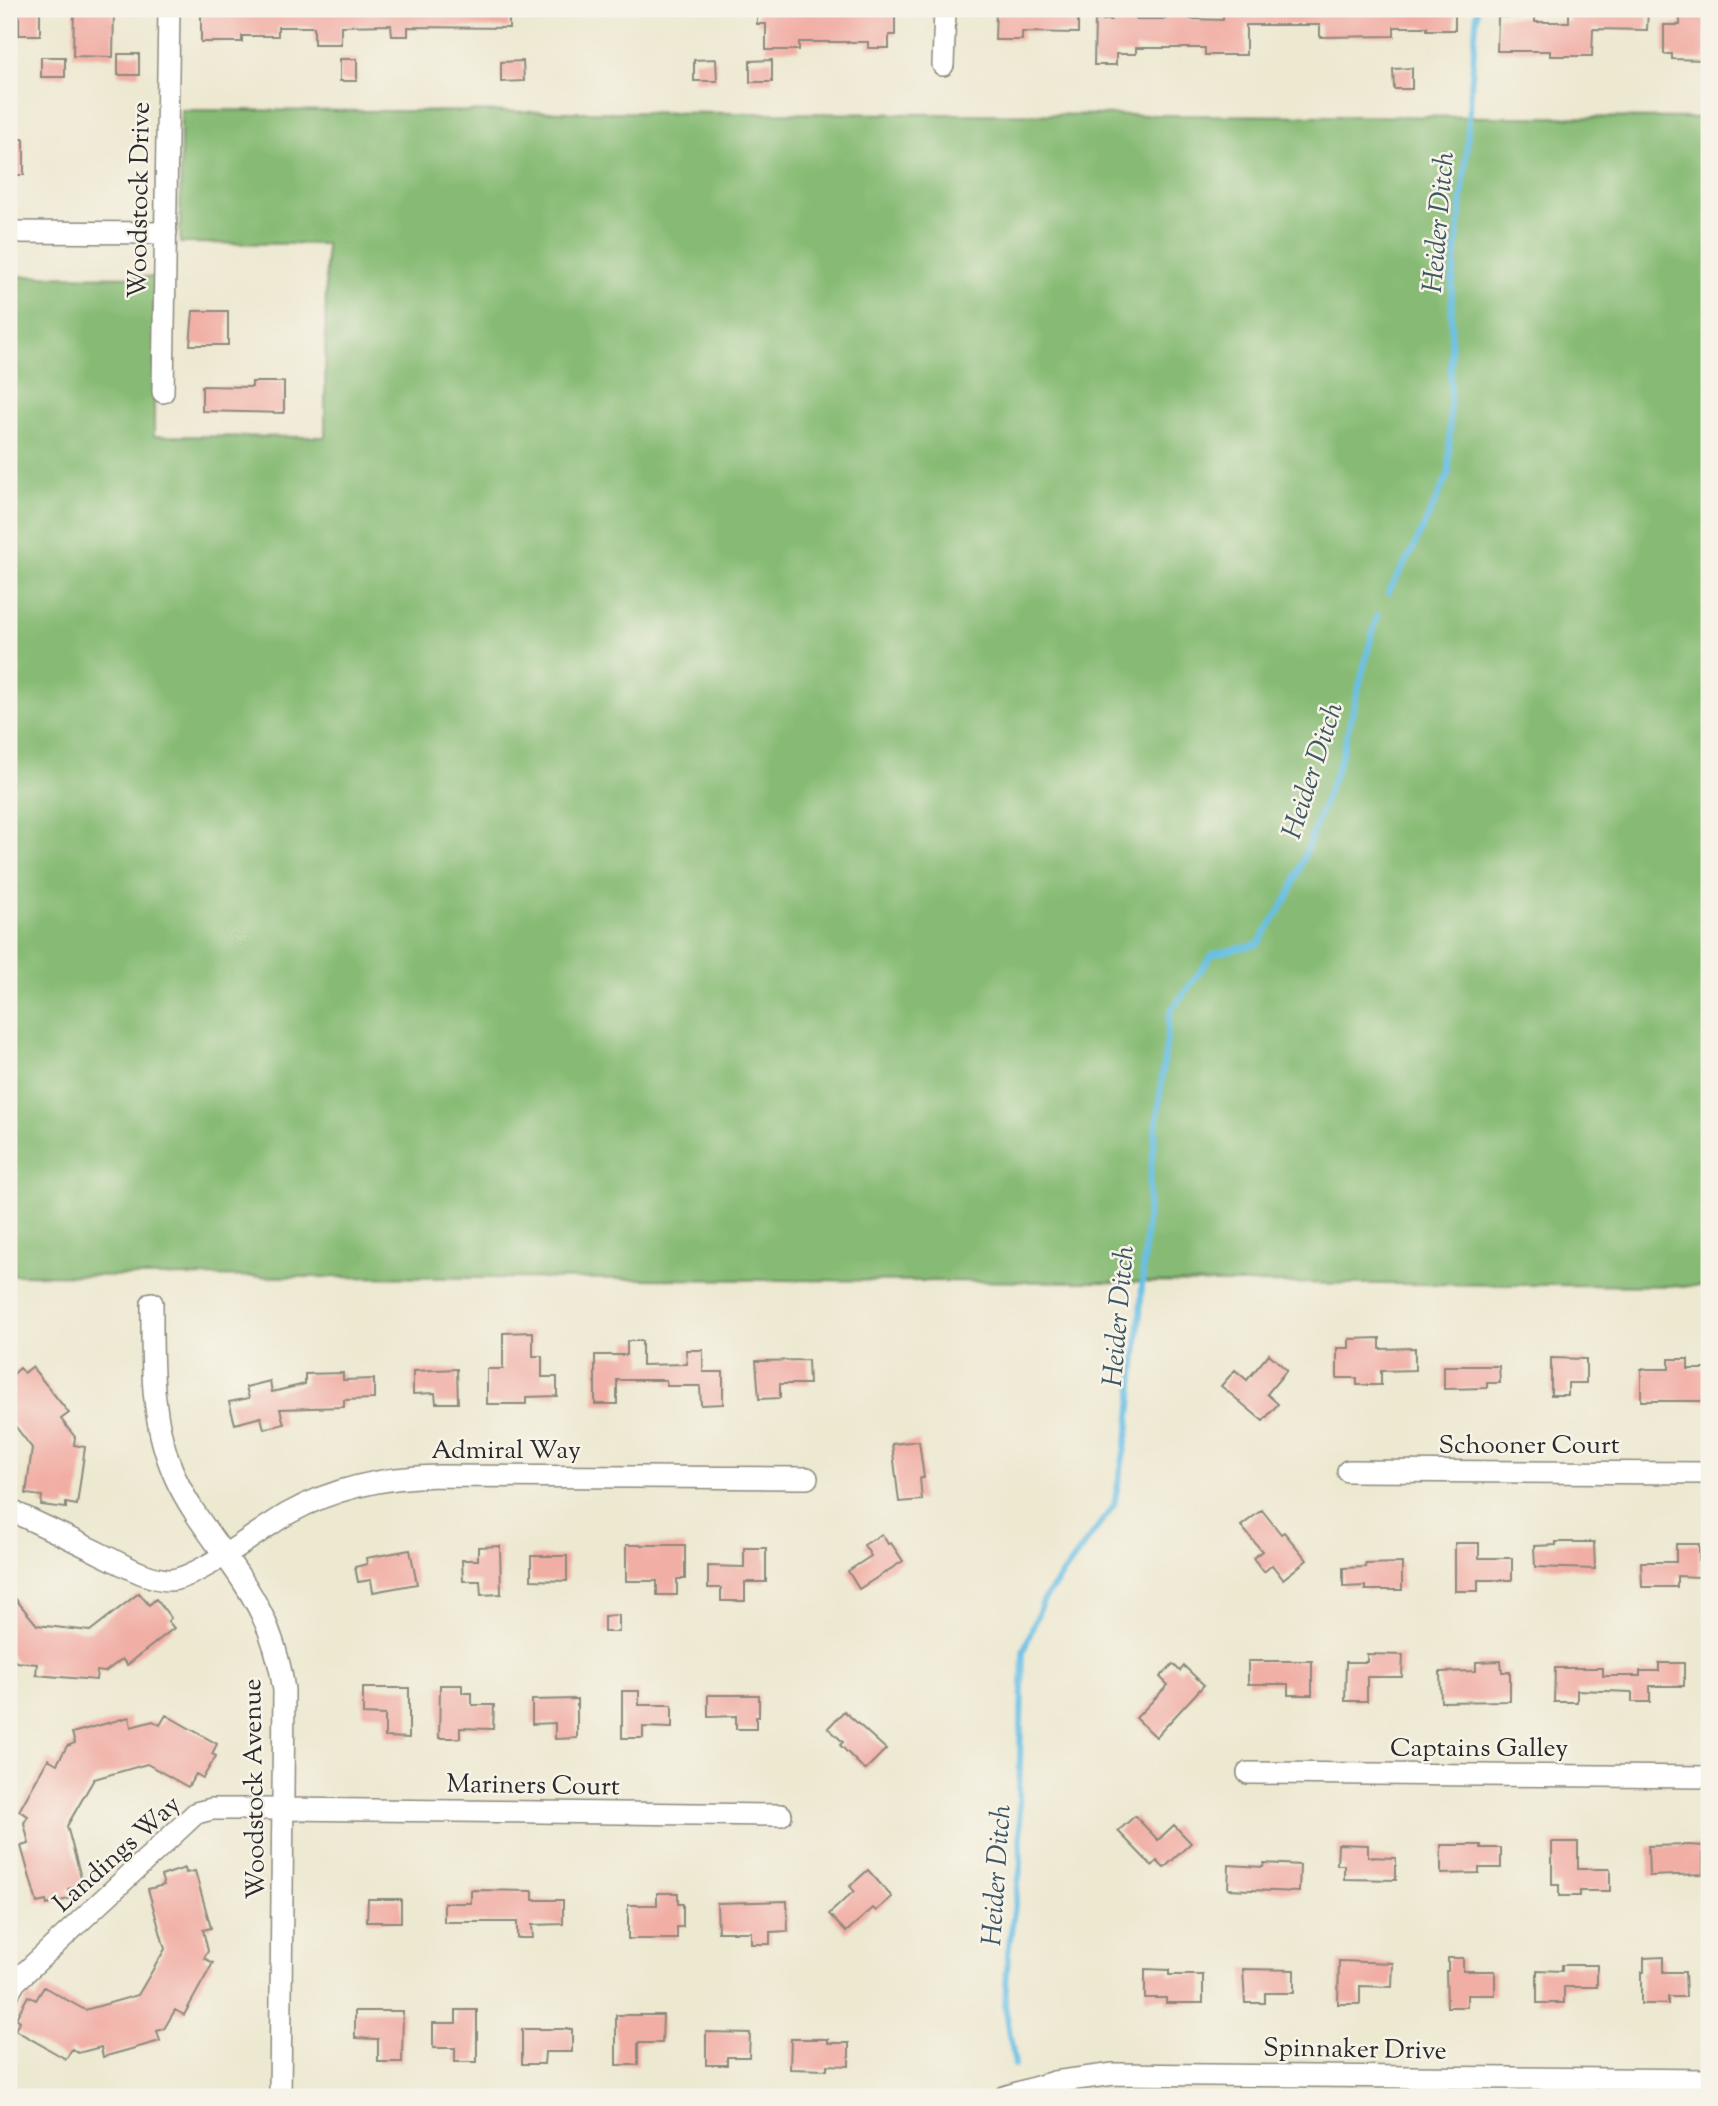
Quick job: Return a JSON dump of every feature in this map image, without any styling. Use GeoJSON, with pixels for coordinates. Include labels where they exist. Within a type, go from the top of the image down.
{"type":"FeatureCollection","features":[{"type":"Feature","properties":{"kind":"street","name":"Woodstock Drive"},"geometry":{"type":"LineString","coordinates":[[163,392],[169,9]]}},
{"type":"Feature","properties":{"kind":"street"},"geometry":{"type":"LineString","coordinates":[[943,65],[945,9]]}},
{"type":"Feature","properties":{"kind":"street"},"geometry":{"type":"LineString","coordinates":[[9,232],[166,233]]}},
{"type":"Feature","properties":{"kind":"street","name":"Woodstock Avenue"},"geometry":{"type":"LineString","coordinates":[[152,1303],[153,1392],[167,1458],[186,1499],[260,1611],[279,1657],[284,1690],[280,2097]]}},
{"type":"Feature","properties":{"kind":"street","name":"Schooner Court"},"geometry":{"type":"LineString","coordinates":[[1348,1471],[1709,1474]]}},
{"type":"Feature","properties":{"kind":"street","name":"Admiral Way"},"geometry":{"type":"LineString","coordinates":[[224,1556],[312,1501],[349,1488],[386,1480],[438,1476],[807,1478]]}},
{"type":"Feature","properties":{"kind":"street"},"geometry":{"type":"LineString","coordinates":[[9,1510],[134,1570],[169,1580],[180,1578],[224,1556]]}},
{"type":"Feature","properties":{"kind":"street","name":"Captains Galley"},"geometry":{"type":"LineString","coordinates":[[1248,1773],[1709,1777]]}},
{"type":"Feature","properties":{"kind":"street","name":"Mariners Court"},"geometry":{"type":"LineString","coordinates":[[284,1808],[781,1815]]}},
{"type":"Feature","properties":{"kind":"street","name":"Landings Way"},"geometry":{"type":"LineString","coordinates":[[9,1992],[15,1982],[195,1813],[212,1809],[284,1808]]}},
{"type":"Feature","properties":{"kind":"street","name":"Spinnaker Drive"},"geometry":{"type":"LineString","coordinates":[[1004,2097],[1064,2080],[1114,2074],[1709,2080]]}},
{"type":"Feature","properties":{"kind":"green space"},"geometry":{"type":"Polygon","coordinates":[[[181,110],[1709,118],[1709,1286],[9,1275],[9,276],[154,277],[154,436],[325,437],[326,244],[180,243],[181,110]]]}},
{"type":"Feature","properties":{"kind":"building"},"geometry":{"type":"Polygon","coordinates":[[[19,9],[40,9],[40,35],[19,35],[19,9]]]}},
{"type":"Feature","properties":{"kind":"building"},"geometry":{"type":"Polygon","coordinates":[[[74,9],[114,9],[113,57],[73,56],[74,9]]]}},
{"type":"Feature","properties":{"kind":"building"},"geometry":{"type":"Polygon","coordinates":[[[218,9],[509,9],[509,28],[408,27],[408,36],[392,36],[391,25],[341,26],[341,44],[314,44],[314,27],[278,27],[278,36],[242,36],[242,42],[201,42],[201,14],[218,14],[218,9]]]}},
{"type":"Feature","properties":{"kind":"building"},"geometry":{"type":"Polygon","coordinates":[[[757,9],[895,9],[895,35],[889,35],[889,48],[868,48],[868,42],[799,42],[799,50],[766,50],[766,24],[757,24],[757,9]]]}},
{"type":"Feature","properties":{"kind":"building"},"geometry":{"type":"Polygon","coordinates":[[[996,9],[1078,9],[1078,33],[1022,32],[1022,40],[995,40],[996,9]]]}},
{"type":"Feature","properties":{"kind":"building"},"geometry":{"type":"Polygon","coordinates":[[[1111,9],[1136,9],[1136,19],[1166,19],[1166,9],[1191,9],[1191,19],[1223,20],[1223,9],[1455,9],[1455,30],[1394,27],[1394,36],[1320,37],[1320,25],[1246,25],[1246,55],[1205,55],[1205,48],[1136,48],[1136,54],[1116,54],[1116,65],[1094,65],[1095,20],[1111,20],[1111,9]]]}},
{"type":"Feature","properties":{"kind":"building"},"geometry":{"type":"Polygon","coordinates":[[[1569,9],[1648,9],[1647,30],[1593,29],[1592,56],[1550,56],[1550,51],[1497,51],[1498,17],[1535,17],[1535,22],[1569,22],[1569,9]]]}},
{"type":"Feature","properties":{"kind":"building"},"geometry":{"type":"Polygon","coordinates":[[[1680,9],[1705,9],[1705,60],[1672,59],[1672,54],[1664,54],[1664,25],[1680,25],[1680,9]]]}},
{"type":"Feature","properties":{"kind":"building"},"geometry":{"type":"Polygon","coordinates":[[[118,54],[139,54],[139,75],[118,75],[118,54]]]}},
{"type":"Feature","properties":{"kind":"building"},"geometry":{"type":"Polygon","coordinates":[[[41,57],[65,57],[65,77],[41,77],[41,57]]]}},
{"type":"Feature","properties":{"kind":"building"},"geometry":{"type":"Polygon","coordinates":[[[340,59],[357,59],[357,81],[340,81],[340,59]]]}},
{"type":"Feature","properties":{"kind":"building"},"geometry":{"type":"Polygon","coordinates":[[[716,59],[717,81],[694,81],[694,60],[716,59]]]}},
{"type":"Feature","properties":{"kind":"building"},"geometry":{"type":"Polygon","coordinates":[[[772,60],[772,82],[750,82],[750,61],[772,60]]]}},
{"type":"Feature","properties":{"kind":"building"},"geometry":{"type":"Polygon","coordinates":[[[523,61],[524,81],[501,82],[501,62],[523,61]]]}},
{"type":"Feature","properties":{"kind":"building"},"geometry":{"type":"Polygon","coordinates":[[[1412,68],[1412,89],[1394,89],[1393,69],[1412,68]]]}},
{"type":"Feature","properties":{"kind":"building"},"geometry":{"type":"Polygon","coordinates":[[[9,139],[24,139],[24,175],[9,175],[9,139]]]}},
{"type":"Feature","properties":{"kind":"building"},"geometry":{"type":"Polygon","coordinates":[[[193,311],[228,311],[228,345],[190,345],[193,311]]]}},
{"type":"Feature","properties":{"kind":"building"},"geometry":{"type":"Polygon","coordinates":[[[252,382],[284,382],[284,413],[202,411],[202,386],[252,387],[252,382]]]}},
{"type":"Feature","properties":{"kind":"building"},"geometry":{"type":"Polygon","coordinates":[[[533,1332],[533,1356],[542,1356],[542,1377],[557,1377],[557,1396],[526,1397],[526,1404],[487,1404],[487,1369],[503,1369],[503,1333],[533,1332]]]}},
{"type":"Feature","properties":{"kind":"building"},"geometry":{"type":"Polygon","coordinates":[[[1380,1338],[1380,1349],[1415,1348],[1415,1370],[1381,1371],[1381,1385],[1357,1385],[1357,1378],[1337,1378],[1337,1348],[1349,1348],[1349,1339],[1380,1338]]]}},
{"type":"Feature","properties":{"kind":"building"},"geometry":{"type":"Polygon","coordinates":[[[627,1341],[642,1341],[642,1365],[687,1364],[686,1350],[703,1350],[703,1372],[723,1372],[723,1404],[701,1405],[700,1386],[667,1386],[666,1380],[617,1380],[617,1404],[595,1404],[595,1355],[627,1355],[627,1341]]]}},
{"type":"Feature","properties":{"kind":"building"},"geometry":{"type":"Polygon","coordinates":[[[1269,1354],[1287,1370],[1267,1394],[1278,1404],[1263,1421],[1221,1386],[1235,1370],[1247,1380],[1269,1354]]]}},
{"type":"Feature","properties":{"kind":"building"},"geometry":{"type":"Polygon","coordinates":[[[1551,1358],[1586,1359],[1586,1383],[1568,1383],[1568,1395],[1551,1395],[1551,1358]]]}},
{"type":"Feature","properties":{"kind":"building"},"geometry":{"type":"Polygon","coordinates":[[[1669,1359],[1688,1359],[1688,1369],[1709,1369],[1709,1401],[1641,1401],[1641,1369],[1669,1369],[1669,1359]]]}},
{"type":"Feature","properties":{"kind":"building"},"geometry":{"type":"Polygon","coordinates":[[[808,1360],[809,1384],[780,1384],[780,1398],[759,1399],[756,1361],[808,1360]]]}},
{"type":"Feature","properties":{"kind":"building"},"geometry":{"type":"Polygon","coordinates":[[[1444,1366],[1499,1366],[1500,1383],[1487,1383],[1487,1388],[1444,1389],[1444,1366]]]}},
{"type":"Feature","properties":{"kind":"building"},"geometry":{"type":"Polygon","coordinates":[[[32,1367],[69,1413],[61,1419],[75,1437],[74,1445],[85,1447],[77,1505],[66,1503],[66,1508],[41,1505],[42,1496],[26,1494],[32,1448],[9,1418],[9,1378],[20,1368],[24,1373],[32,1367]]]}},
{"type":"Feature","properties":{"kind":"building"},"geometry":{"type":"Polygon","coordinates":[[[457,1369],[458,1403],[436,1403],[435,1393],[413,1394],[413,1371],[457,1369]]]}},
{"type":"Feature","properties":{"kind":"building"},"geometry":{"type":"Polygon","coordinates":[[[343,1373],[343,1380],[374,1379],[374,1399],[344,1400],[344,1407],[280,1409],[284,1424],[264,1429],[261,1417],[235,1424],[229,1402],[249,1398],[246,1387],[270,1381],[272,1392],[305,1384],[305,1374],[343,1373]]]}},
{"type":"Feature","properties":{"kind":"building"},"geometry":{"type":"Polygon","coordinates":[[[919,1441],[924,1478],[920,1478],[922,1500],[899,1502],[892,1444],[919,1441]]]}},
{"type":"Feature","properties":{"kind":"building"},"geometry":{"type":"Polygon","coordinates":[[[1262,1510],[1307,1560],[1283,1579],[1272,1565],[1264,1572],[1253,1558],[1262,1551],[1241,1526],[1262,1510]]]}},
{"type":"Feature","properties":{"kind":"building"},"geometry":{"type":"Polygon","coordinates":[[[882,1534],[903,1561],[859,1589],[848,1571],[871,1556],[864,1545],[882,1534]]]}},
{"type":"Feature","properties":{"kind":"building"},"geometry":{"type":"Polygon","coordinates":[[[1556,1542],[1594,1542],[1595,1569],[1535,1567],[1534,1546],[1556,1545],[1556,1542]]]}},
{"type":"Feature","properties":{"kind":"building"},"geometry":{"type":"Polygon","coordinates":[[[1455,1543],[1479,1543],[1479,1558],[1512,1558],[1512,1580],[1478,1580],[1478,1591],[1455,1591],[1455,1543]]]}},
{"type":"Feature","properties":{"kind":"building"},"geometry":{"type":"Polygon","coordinates":[[[1676,1544],[1699,1544],[1699,1577],[1677,1576],[1677,1587],[1642,1587],[1641,1562],[1676,1562],[1676,1544]]]}},
{"type":"Feature","properties":{"kind":"building"},"geometry":{"type":"Polygon","coordinates":[[[626,1545],[685,1545],[685,1579],[677,1579],[677,1595],[657,1595],[657,1581],[626,1581],[626,1545]]]}},
{"type":"Feature","properties":{"kind":"building"},"geometry":{"type":"Polygon","coordinates":[[[500,1546],[501,1594],[481,1595],[480,1581],[463,1581],[462,1560],[478,1560],[478,1547],[500,1546]]]}},
{"type":"Feature","properties":{"kind":"building"},"geometry":{"type":"Polygon","coordinates":[[[744,1548],[766,1548],[766,1582],[745,1582],[745,1601],[721,1601],[721,1588],[708,1588],[708,1566],[744,1567],[744,1548]]]}},
{"type":"Feature","properties":{"kind":"building"},"geometry":{"type":"Polygon","coordinates":[[[410,1550],[417,1584],[373,1592],[371,1580],[358,1582],[355,1567],[367,1564],[366,1558],[410,1550]]]}},
{"type":"Feature","properties":{"kind":"building"},"geometry":{"type":"Polygon","coordinates":[[[531,1556],[567,1556],[567,1581],[531,1580],[531,1556]]]}},
{"type":"Feature","properties":{"kind":"building"},"geometry":{"type":"Polygon","coordinates":[[[1402,1563],[1402,1590],[1365,1590],[1365,1586],[1343,1587],[1343,1568],[1366,1567],[1365,1564],[1402,1563]]]}},
{"type":"Feature","properties":{"kind":"building"},"geometry":{"type":"Polygon","coordinates":[[[9,1591],[37,1625],[90,1631],[139,1593],[149,1605],[156,1599],[171,1618],[168,1621],[174,1628],[127,1665],[122,1659],[105,1672],[97,1671],[96,1680],[36,1675],[37,1664],[16,1662],[9,1653],[9,1591]]]}},
{"type":"Feature","properties":{"kind":"building"},"geometry":{"type":"Polygon","coordinates":[[[619,1615],[619,1632],[604,1632],[604,1616],[619,1615]]]}},
{"type":"Feature","properties":{"kind":"building"},"geometry":{"type":"Polygon","coordinates":[[[1367,1654],[1403,1655],[1402,1677],[1367,1677],[1367,1701],[1345,1701],[1346,1662],[1367,1662],[1367,1654]]]}},
{"type":"Feature","properties":{"kind":"building"},"geometry":{"type":"Polygon","coordinates":[[[1248,1661],[1312,1661],[1312,1695],[1288,1695],[1288,1684],[1248,1684],[1248,1661]]]}},
{"type":"Feature","properties":{"kind":"building"},"geometry":{"type":"Polygon","coordinates":[[[1501,1661],[1502,1672],[1510,1672],[1510,1701],[1441,1702],[1440,1672],[1476,1671],[1476,1662],[1501,1661]]]}},
{"type":"Feature","properties":{"kind":"building"},"geometry":{"type":"Polygon","coordinates":[[[1659,1663],[1684,1663],[1684,1686],[1650,1686],[1650,1702],[1632,1702],[1632,1692],[1577,1690],[1577,1702],[1554,1702],[1555,1668],[1603,1668],[1603,1676],[1640,1676],[1640,1671],[1659,1671],[1659,1663]]]}},
{"type":"Feature","properties":{"kind":"building"},"geometry":{"type":"Polygon","coordinates":[[[1173,1664],[1180,1671],[1184,1666],[1204,1685],[1156,1737],[1136,1718],[1168,1685],[1160,1677],[1173,1664]]]}},
{"type":"Feature","properties":{"kind":"building"},"geometry":{"type":"Polygon","coordinates":[[[440,1685],[462,1685],[462,1693],[472,1693],[472,1705],[494,1705],[493,1729],[460,1728],[460,1738],[439,1738],[440,1685]]]}},
{"type":"Feature","properties":{"kind":"building"},"geometry":{"type":"Polygon","coordinates":[[[363,1688],[409,1688],[409,1738],[385,1737],[385,1715],[363,1714],[363,1688]]]}},
{"type":"Feature","properties":{"kind":"building"},"geometry":{"type":"Polygon","coordinates":[[[622,1691],[639,1691],[639,1705],[672,1705],[672,1728],[643,1727],[643,1738],[622,1738],[622,1691]]]}},
{"type":"Feature","properties":{"kind":"building"},"geometry":{"type":"Polygon","coordinates":[[[708,1695],[759,1695],[756,1729],[736,1729],[736,1716],[708,1717],[708,1695]]]}},
{"type":"Feature","properties":{"kind":"building"},"geometry":{"type":"Polygon","coordinates":[[[577,1699],[577,1738],[555,1739],[555,1723],[532,1724],[532,1700],[577,1699]]]}},
{"type":"Feature","properties":{"kind":"building"},"geometry":{"type":"Polygon","coordinates":[[[844,1711],[886,1749],[865,1770],[840,1745],[843,1742],[828,1728],[844,1711]]]}},
{"type":"Feature","properties":{"kind":"building"},"geometry":{"type":"Polygon","coordinates":[[[166,1715],[217,1744],[212,1754],[216,1756],[203,1778],[196,1774],[188,1787],[147,1764],[94,1779],[67,1826],[83,1885],[68,1889],[71,1898],[47,1905],[46,1901],[37,1903],[21,1846],[29,1844],[24,1823],[28,1816],[19,1811],[48,1759],[57,1764],[67,1746],[75,1743],[72,1733],[129,1717],[131,1727],[153,1721],[160,1725],[166,1715]]]}},
{"type":"Feature","properties":{"kind":"building"},"geometry":{"type":"Polygon","coordinates":[[[1135,1816],[1158,1840],[1174,1825],[1191,1843],[1164,1868],[1157,1861],[1152,1866],[1118,1831],[1135,1816]]]}},
{"type":"Feature","properties":{"kind":"building"},"geometry":{"type":"Polygon","coordinates":[[[1552,1842],[1578,1842],[1578,1869],[1610,1869],[1610,1891],[1580,1891],[1580,1896],[1559,1896],[1559,1885],[1552,1885],[1552,1842]]]}},
{"type":"Feature","properties":{"kind":"building"},"geometry":{"type":"Polygon","coordinates":[[[1338,1844],[1368,1845],[1368,1857],[1396,1858],[1396,1880],[1344,1879],[1344,1865],[1337,1865],[1338,1844]]]}},
{"type":"Feature","properties":{"kind":"building"},"geometry":{"type":"Polygon","coordinates":[[[1441,1845],[1501,1848],[1501,1868],[1479,1868],[1479,1873],[1441,1874],[1441,1845]]]}},
{"type":"Feature","properties":{"kind":"building"},"geometry":{"type":"Polygon","coordinates":[[[1648,1846],[1703,1846],[1703,1874],[1649,1876],[1648,1846]]]}},
{"type":"Feature","properties":{"kind":"building"},"geometry":{"type":"Polygon","coordinates":[[[1264,1863],[1300,1865],[1299,1892],[1228,1889],[1229,1865],[1263,1867],[1264,1863]]]}},
{"type":"Feature","properties":{"kind":"building"},"geometry":{"type":"Polygon","coordinates":[[[185,1868],[186,1873],[195,1871],[211,1928],[203,1930],[208,1951],[204,1958],[213,1963],[184,2015],[175,2010],[164,2029],[157,2031],[160,2041],[103,2057],[101,2047],[78,2053],[72,2049],[66,2059],[15,2030],[20,2021],[16,2018],[28,1996],[36,2000],[44,1987],[85,2010],[138,1995],[165,1949],[148,1889],[164,1885],[161,1876],[185,1868]]]}},
{"type":"Feature","properties":{"kind":"building"},"geometry":{"type":"Polygon","coordinates":[[[868,1870],[892,1897],[876,1911],[873,1908],[846,1932],[829,1914],[854,1891],[850,1886],[868,1870]]]}},
{"type":"Feature","properties":{"kind":"building"},"geometry":{"type":"Polygon","coordinates":[[[471,1890],[533,1891],[533,1900],[563,1900],[563,1924],[532,1925],[533,1938],[517,1938],[517,1922],[444,1922],[444,1903],[471,1903],[471,1890]]]}},
{"type":"Feature","properties":{"kind":"building"},"geometry":{"type":"Polygon","coordinates":[[[657,1893],[678,1893],[678,1904],[683,1904],[683,1927],[677,1927],[677,1939],[628,1939],[628,1905],[657,1905],[657,1893]]]}},
{"type":"Feature","properties":{"kind":"building"},"geometry":{"type":"Polygon","coordinates":[[[368,1899],[401,1899],[401,1922],[367,1922],[368,1899]]]}},
{"type":"Feature","properties":{"kind":"building"},"geometry":{"type":"Polygon","coordinates":[[[787,1901],[788,1931],[770,1932],[770,1944],[751,1944],[751,1932],[718,1932],[717,1903],[787,1901]]]}},
{"type":"Feature","properties":{"kind":"building"},"geometry":{"type":"Polygon","coordinates":[[[1663,1957],[1663,1972],[1685,1972],[1686,1997],[1668,1997],[1668,2004],[1641,2004],[1644,1958],[1663,1957]]]}},
{"type":"Feature","properties":{"kind":"building"},"geometry":{"type":"Polygon","coordinates":[[[1448,1958],[1463,1958],[1463,1971],[1495,1971],[1495,1995],[1467,1995],[1467,2007],[1447,2007],[1448,1958]]]}},
{"type":"Feature","properties":{"kind":"building"},"geometry":{"type":"Polygon","coordinates":[[[1339,1961],[1393,1963],[1392,1987],[1360,1986],[1360,2004],[1338,2004],[1339,1961]]]}},
{"type":"Feature","properties":{"kind":"building"},"geometry":{"type":"Polygon","coordinates":[[[1562,1965],[1597,1965],[1597,1987],[1564,1987],[1564,2003],[1537,2003],[1537,1970],[1562,1971],[1562,1965]]]}},
{"type":"Feature","properties":{"kind":"building"},"geometry":{"type":"Polygon","coordinates":[[[1145,1969],[1169,1970],[1169,1975],[1203,1975],[1203,2003],[1166,2003],[1166,1998],[1145,1998],[1145,1969]]]}},
{"type":"Feature","properties":{"kind":"building"},"geometry":{"type":"Polygon","coordinates":[[[1243,1969],[1294,1970],[1294,1993],[1265,1993],[1265,2003],[1245,2003],[1243,1969]]]}},
{"type":"Feature","properties":{"kind":"building"},"geometry":{"type":"Polygon","coordinates":[[[456,2010],[477,2010],[477,2062],[455,2062],[455,2048],[433,2048],[433,2023],[456,2023],[456,2010]]]}},
{"type":"Feature","properties":{"kind":"building"},"geometry":{"type":"Polygon","coordinates":[[[355,2011],[403,2011],[402,2062],[378,2062],[378,2039],[355,2038],[355,2011]]]}},
{"type":"Feature","properties":{"kind":"building"},"geometry":{"type":"Polygon","coordinates":[[[616,2015],[663,2015],[662,2043],[638,2043],[638,2065],[616,2065],[616,2015]]]}},
{"type":"Feature","properties":{"kind":"building"},"geometry":{"type":"Polygon","coordinates":[[[522,2029],[572,2029],[572,2052],[545,2052],[544,2064],[522,2064],[522,2029]]]}},
{"type":"Feature","properties":{"kind":"building"},"geometry":{"type":"Polygon","coordinates":[[[706,2032],[750,2033],[749,2057],[727,2057],[727,2065],[706,2065],[706,2032]]]}},
{"type":"Feature","properties":{"kind":"building"},"geometry":{"type":"Polygon","coordinates":[[[791,2039],[828,2039],[828,2043],[849,2043],[849,2066],[827,2065],[827,2070],[790,2069],[791,2039]]]}},
{"type":"Feature","properties":{"kind":"waterway","name":"Heider Ditch"},"geometry":{"type":"LineString","coordinates":[[1388,593],[1412,551],[1449,473],[1452,288],[1465,170],[1477,9]]}},
{"type":"Feature","properties":{"kind":"waterway","name":"Heider Ditch"},"geometry":{"type":"LineString","coordinates":[[1015,2065],[1005,2005],[1008,1952],[1021,1864],[1019,1794],[1023,1652],[1043,1601],[1114,1505],[1129,1427],[1150,1178],[1170,1012],[1213,954],[1258,944],[1290,894],[1341,758],[1377,615]]}}]}
